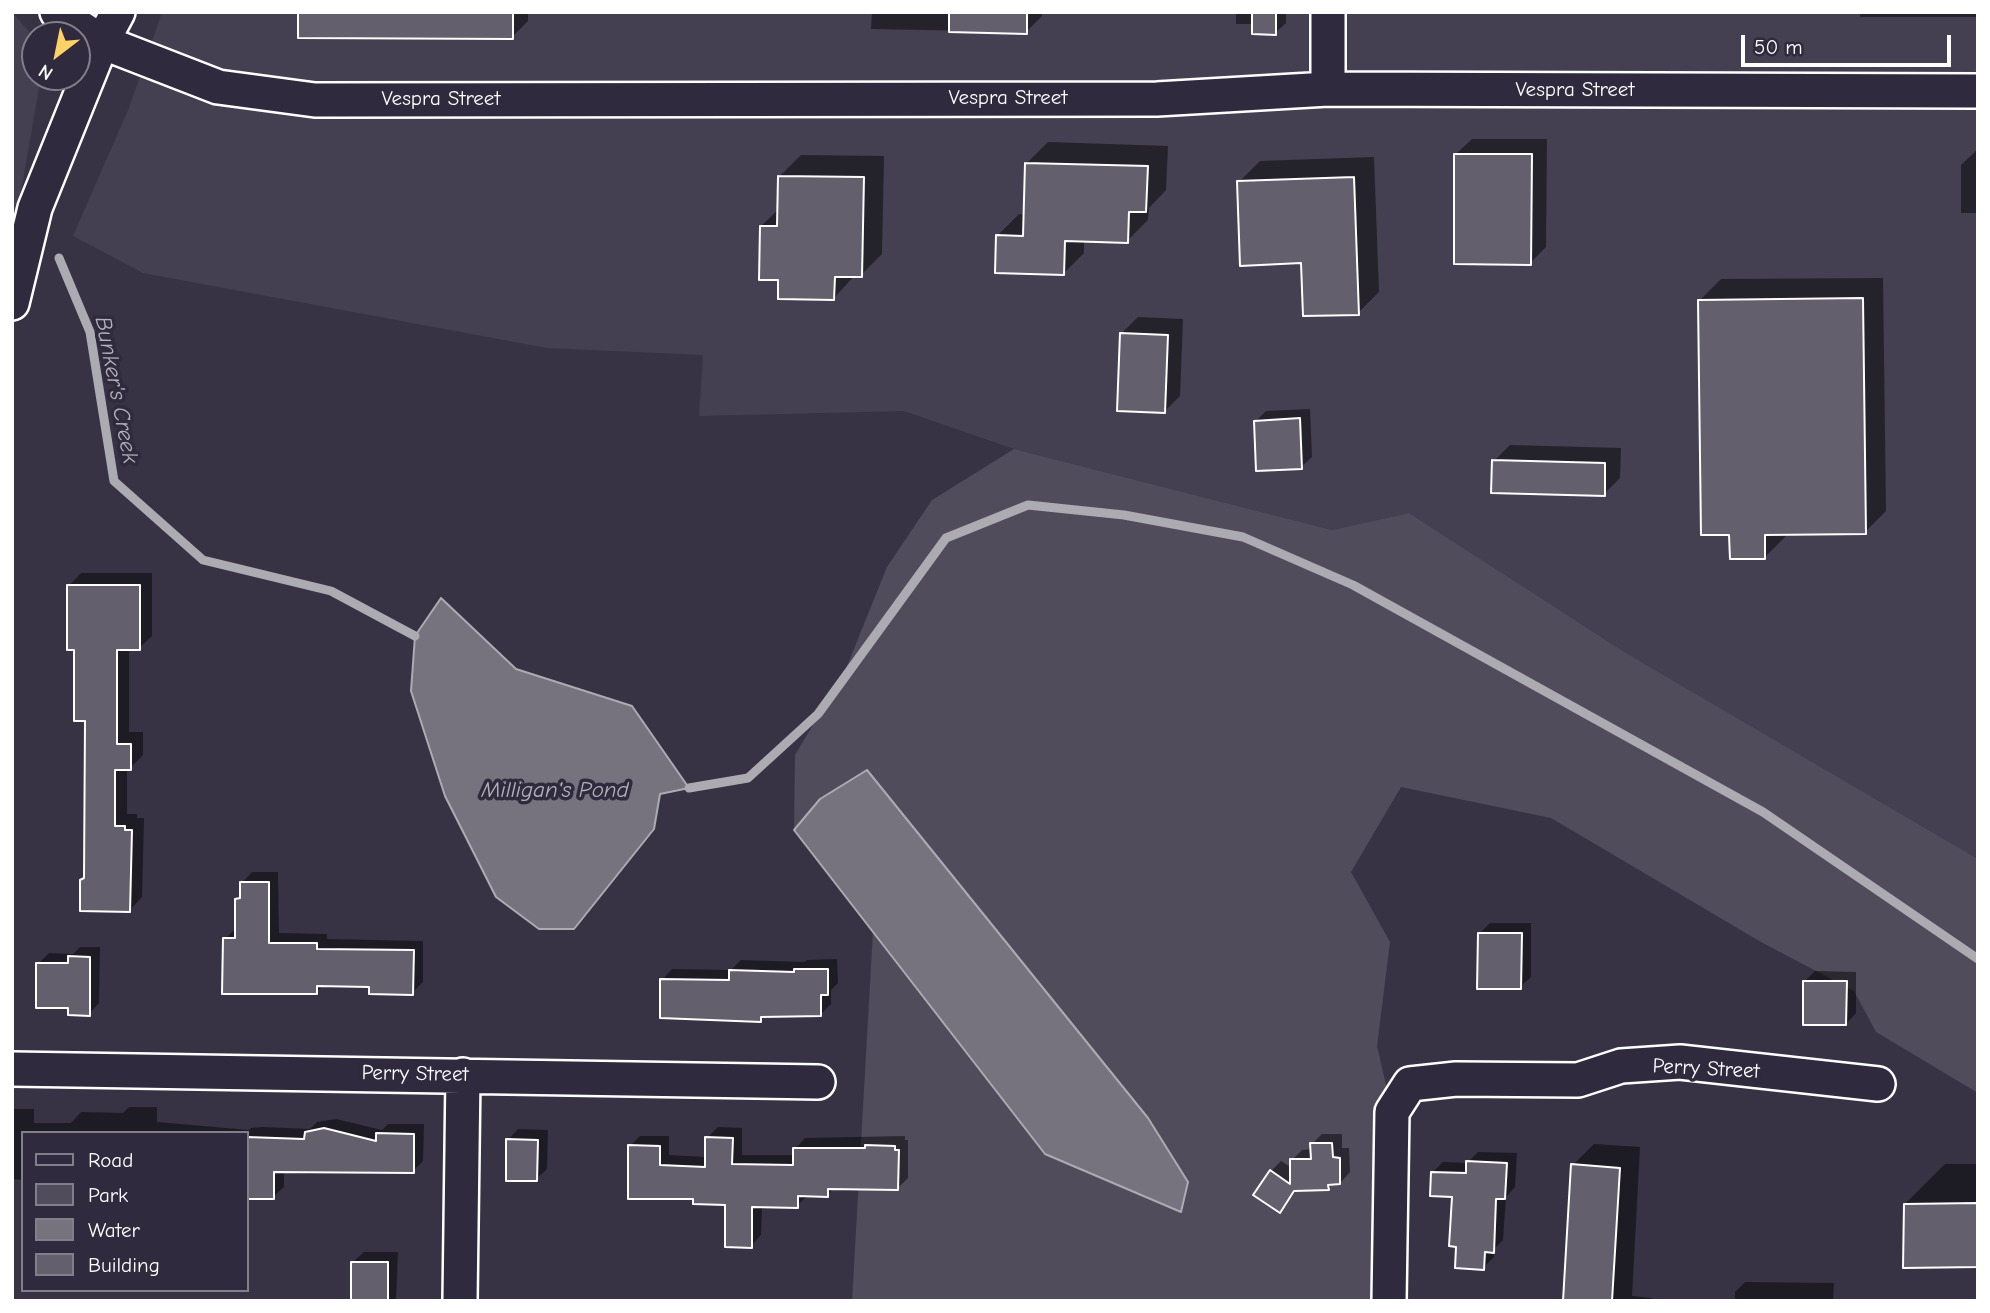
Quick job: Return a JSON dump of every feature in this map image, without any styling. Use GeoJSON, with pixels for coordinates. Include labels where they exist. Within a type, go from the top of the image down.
{"type":"FeatureCollection","features":[{"type":"Feature","properties":{"kind":"street","name":"Vespra Street"},"geometry":{"type":"LineString","coordinates":[[57,12],[102,42],[218,87],[315,100],[1157,99],[1328,89],[1978,91]]}},
{"type":"Feature","properties":{"kind":"street"},"geometry":{"type":"LineString","coordinates":[[12,303],[35,208],[102,42],[118,12]]}},
{"type":"Feature","properties":{"kind":"street"},"geometry":{"type":"LineString","coordinates":[[1328,12],[1328,89]]}},
{"type":"Feature","properties":{"kind":"street","name":"Perry Street"},"geometry":{"type":"LineString","coordinates":[[1389,1301],[1392,1112],[1410,1084],[1456,1079],[1578,1080],[1621,1066],[1680,1062],[1878,1084]]}},
{"type":"Feature","properties":{"kind":"street","name":"Perry Street"},"geometry":{"type":"LineString","coordinates":[[12,1069],[463,1074],[818,1082]]}},
{"type":"Feature","properties":{"kind":"street"},"geometry":{"type":"LineString","coordinates":[[460,1301],[463,1074]]}},
{"type":"Feature","properties":{"kind":"shaded area"},"geometry":{"type":"Polygon","coordinates":[[[12,12],[21,23],[21,91],[39,91],[12,243],[12,12]]]}},
{"type":"Feature","properties":{"kind":"shaded area"},"geometry":{"type":"Polygon","coordinates":[[[162,12],[1978,12],[1978,859],[1626,653],[1409,513],[1332,530],[1014,449],[904,411],[699,416],[703,355],[547,348],[143,273],[73,236],[129,108],[162,12]]]}},
{"type":"Feature","properties":{"kind":"green space"},"geometry":{"type":"Polygon","coordinates":[[[1014,449],[1332,530],[1409,513],[1626,653],[1978,859],[1978,1093],[1876,1032],[1854,991],[1761,942],[1551,818],[1401,787],[1351,872],[1390,942],[1377,1046],[1395,1124],[1374,1208],[1370,1301],[852,1301],[873,931],[1045,1154],[1181,1211],[1188,1182],[794,830],[795,755],[845,671],[887,567],[932,500],[1014,449]]]}},
{"type":"Feature","properties":{"kind":"water","name":"Milligan's Pond"},"geometry":{"type":"Polygon","coordinates":[[[441,598],[516,669],[632,706],[689,788],[660,794],[654,829],[574,929],[539,929],[496,897],[445,796],[411,691],[415,636],[441,598]]]}},
{"type":"Feature","properties":{"kind":"water"},"geometry":{"type":"Polygon","coordinates":[[[867,770],[1148,1118],[1188,1182],[1181,1212],[1045,1154],[794,830],[820,799],[867,770]]]}},
{"type":"Feature","properties":{"kind":"building"},"geometry":{"type":"Polygon","coordinates":[[[298,12],[513,12],[513,39],[298,38],[298,12]]]}},
{"type":"Feature","properties":{"kind":"building"},"geometry":{"type":"Polygon","coordinates":[[[949,12],[1027,12],[1027,34],[949,32],[949,12]]]}},
{"type":"Feature","properties":{"kind":"building"},"geometry":{"type":"Polygon","coordinates":[[[1252,12],[1276,12],[1276,35],[1252,34],[1252,12]]]}},
{"type":"Feature","properties":{"kind":"building"},"geometry":{"type":"Polygon","coordinates":[[[1454,154],[1532,154],[1531,265],[1454,264],[1454,154]]]}},
{"type":"Feature","properties":{"kind":"building"},"geometry":{"type":"Polygon","coordinates":[[[1025,163],[1148,166],[1146,212],[1129,212],[1128,243],[1065,241],[1064,275],[995,273],[996,235],[1023,236],[1025,163]]]}},
{"type":"Feature","properties":{"kind":"building"},"geometry":{"type":"Polygon","coordinates":[[[778,176],[864,177],[862,277],[835,277],[834,300],[778,299],[778,280],[759,280],[760,226],[777,226],[778,176]]]}},
{"type":"Feature","properties":{"kind":"building"},"geometry":{"type":"Polygon","coordinates":[[[1354,177],[1359,315],[1303,316],[1301,263],[1240,266],[1237,181],[1354,177]]]}},
{"type":"Feature","properties":{"kind":"building"},"geometry":{"type":"Polygon","coordinates":[[[1863,298],[1866,534],[1765,535],[1765,559],[1730,559],[1729,535],[1701,535],[1698,300],[1863,298]]]}},
{"type":"Feature","properties":{"kind":"building"},"geometry":{"type":"Polygon","coordinates":[[[1120,333],[1168,335],[1165,413],[1117,411],[1120,333]]]}},
{"type":"Feature","properties":{"kind":"building"},"geometry":{"type":"Polygon","coordinates":[[[1300,418],[1302,469],[1256,471],[1254,421],[1300,418]]]}},
{"type":"Feature","properties":{"kind":"building"},"geometry":{"type":"Polygon","coordinates":[[[1492,460],[1605,463],[1605,496],[1491,493],[1492,460]]]}},
{"type":"Feature","properties":{"kind":"building"},"geometry":{"type":"Polygon","coordinates":[[[67,585],[140,585],[140,650],[117,650],[117,744],[131,744],[131,770],[115,770],[115,826],[125,826],[125,830],[132,830],[130,912],[80,911],[80,880],[84,878],[85,721],[74,721],[74,650],[67,650],[67,585]]]}},
{"type":"Feature","properties":{"kind":"building"},"geometry":{"type":"Polygon","coordinates":[[[240,882],[269,882],[269,943],[317,943],[317,949],[414,950],[413,995],[369,994],[369,987],[317,986],[317,994],[222,994],[223,938],[235,938],[235,899],[240,898],[240,882]]]}},
{"type":"Feature","properties":{"kind":"building"},"geometry":{"type":"Polygon","coordinates":[[[1478,933],[1522,933],[1521,989],[1477,989],[1478,933]]]}},
{"type":"Feature","properties":{"kind":"building"},"geometry":{"type":"Polygon","coordinates":[[[68,956],[90,957],[90,1016],[68,1015],[68,1008],[36,1008],[36,963],[68,963],[68,956]]]}},
{"type":"Feature","properties":{"kind":"building"},"geometry":{"type":"Polygon","coordinates":[[[794,969],[828,969],[828,995],[821,995],[821,1016],[761,1017],[761,1022],[660,1018],[660,979],[729,980],[729,970],[794,972],[794,969]]]}},
{"type":"Feature","properties":{"kind":"building"},"geometry":{"type":"Polygon","coordinates":[[[1803,981],[1847,981],[1846,1025],[1803,1025],[1803,981]]]}},
{"type":"Feature","properties":{"kind":"building"},"geometry":{"type":"Polygon","coordinates":[[[324,1128],[376,1141],[376,1133],[414,1134],[414,1173],[274,1172],[274,1199],[248,1199],[248,1137],[304,1139],[305,1132],[324,1128]]]}},
{"type":"Feature","properties":{"kind":"building"},"geometry":{"type":"Polygon","coordinates":[[[705,1137],[733,1138],[732,1164],[793,1165],[793,1148],[895,1146],[895,1150],[899,1150],[898,1190],[828,1189],[828,1197],[798,1196],[798,1208],[752,1207],[752,1248],[725,1247],[725,1205],[693,1204],[693,1199],[628,1199],[628,1145],[660,1146],[660,1165],[705,1167],[705,1137]]]}},
{"type":"Feature","properties":{"kind":"building"},"geometry":{"type":"Polygon","coordinates":[[[506,1139],[538,1140],[537,1181],[506,1181],[506,1139]]]}},
{"type":"Feature","properties":{"kind":"building"},"geometry":{"type":"Polygon","coordinates":[[[1310,1143],[1332,1143],[1333,1157],[1340,1158],[1340,1184],[1328,1185],[1329,1190],[1294,1191],[1280,1213],[1253,1195],[1270,1170],[1290,1184],[1290,1159],[1311,1159],[1310,1143]]]}},
{"type":"Feature","properties":{"kind":"building"},"geometry":{"type":"Polygon","coordinates":[[[1466,1161],[1507,1163],[1505,1199],[1496,1199],[1494,1253],[1485,1252],[1484,1270],[1455,1268],[1456,1247],[1449,1246],[1452,1197],[1430,1196],[1431,1172],[1466,1173],[1466,1161]]]}},
{"type":"Feature","properties":{"kind":"building"},"geometry":{"type":"Polygon","coordinates":[[[1571,1164],[1620,1168],[1612,1301],[1563,1301],[1571,1164]]]}},
{"type":"Feature","properties":{"kind":"building"},"geometry":{"type":"Polygon","coordinates":[[[1978,1203],[1978,1267],[1903,1268],[1904,1204],[1978,1203]]]}},
{"type":"Feature","properties":{"kind":"building"},"geometry":{"type":"Polygon","coordinates":[[[351,1262],[388,1262],[388,1301],[351,1301],[351,1262]]]}},
{"type":"Feature","properties":{"kind":"waterway","name":"Bunker's Creek"},"geometry":{"type":"LineString","coordinates":[[59,258],[90,332],[114,481],[203,560],[331,591],[415,636]]}},
{"type":"Feature","properties":{"kind":"waterway"},"geometry":{"type":"LineString","coordinates":[[689,788],[748,778],[818,714],[946,538],[1028,505],[1124,515],[1243,537],[1353,585],[1763,812],[1978,959]]}}]}
